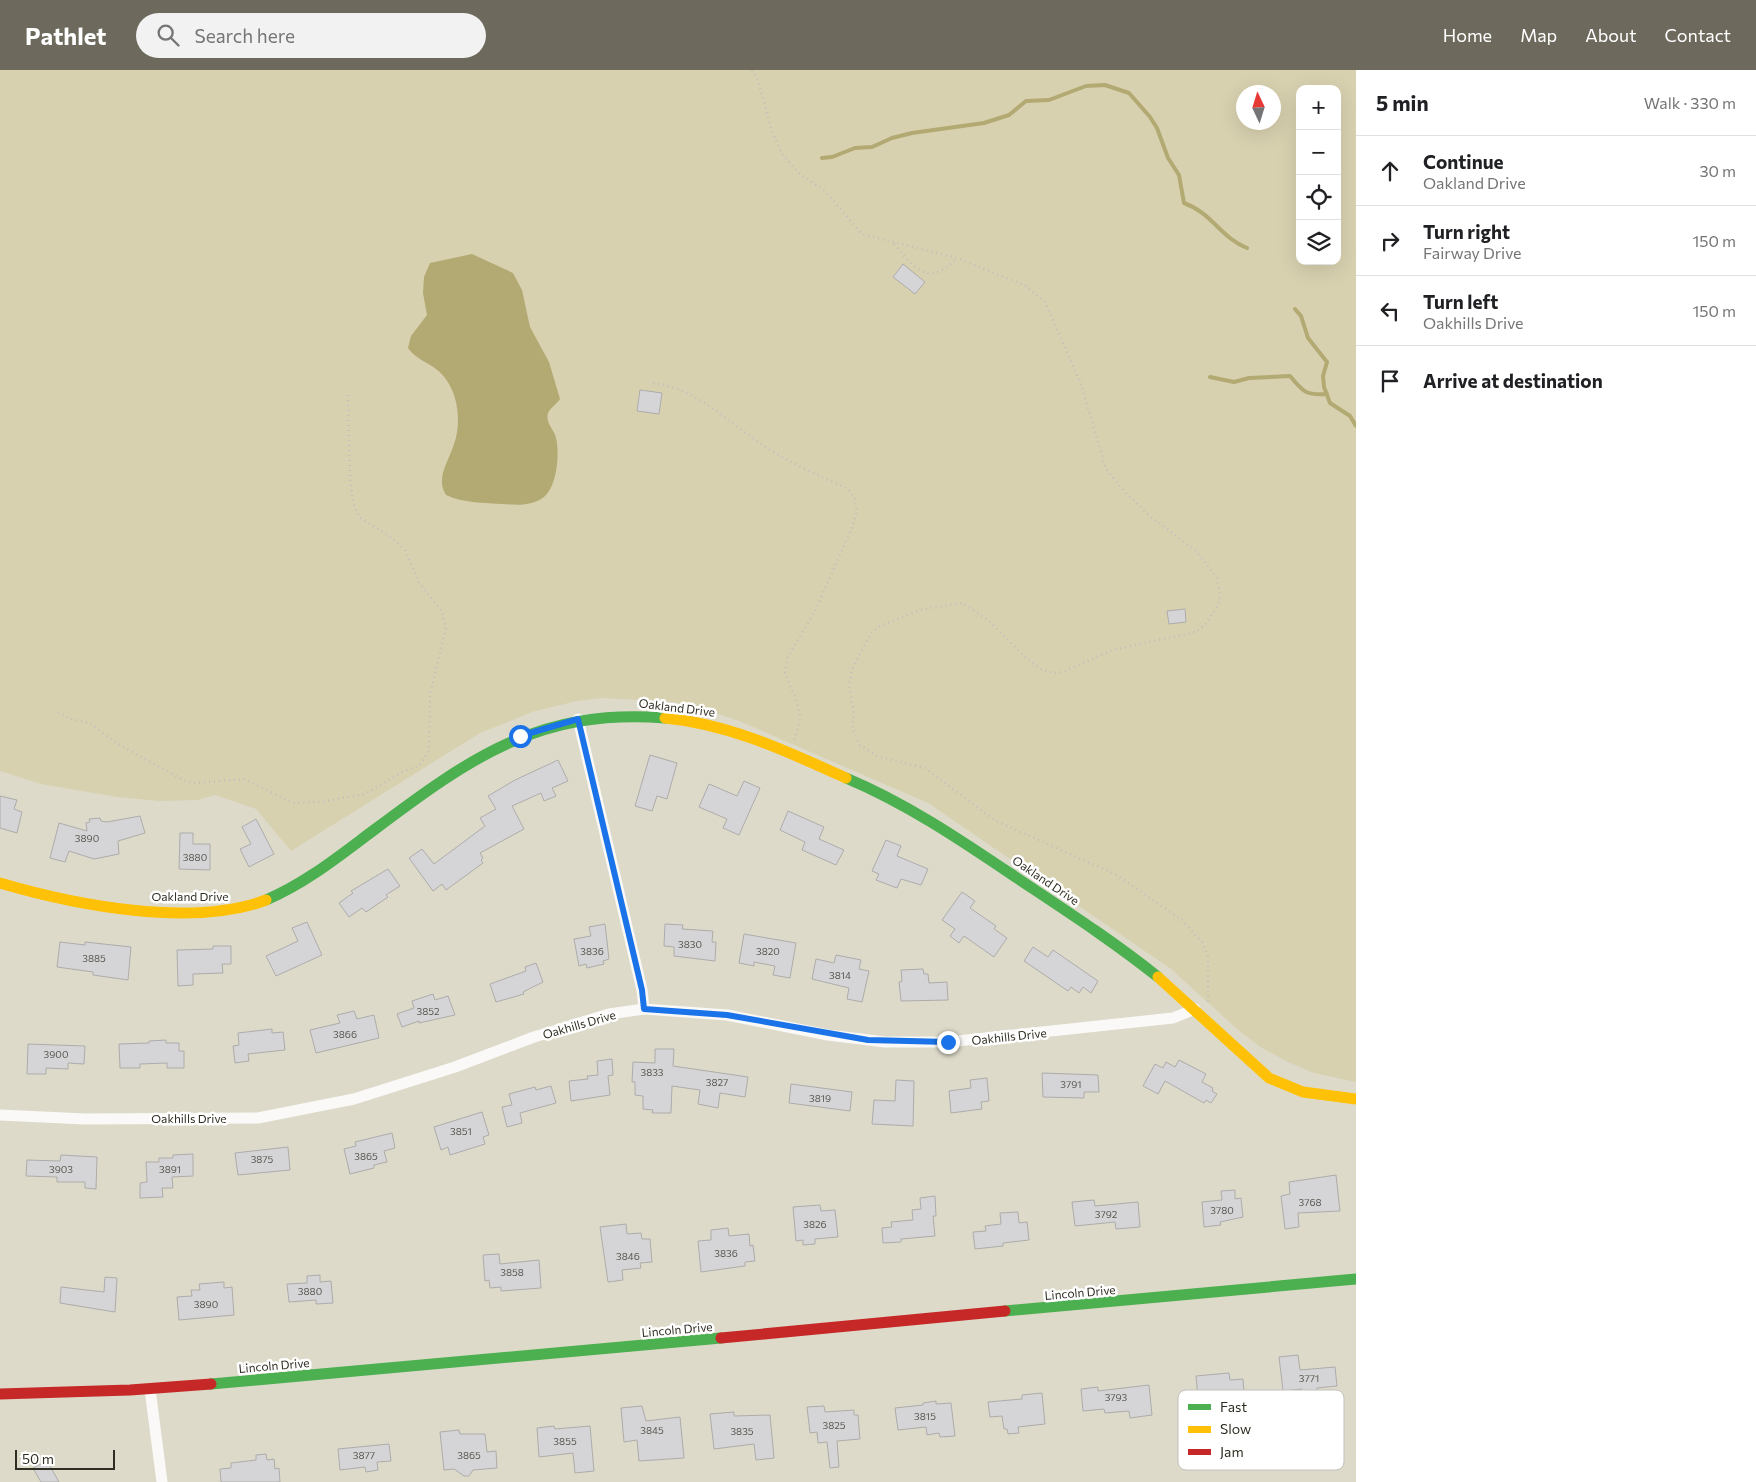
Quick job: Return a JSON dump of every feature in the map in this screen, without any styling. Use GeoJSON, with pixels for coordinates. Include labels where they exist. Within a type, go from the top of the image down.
{"type":"FeatureCollection","features":[{"type":"Feature","properties":{"kind":"street","name":"Oakland Drive"},"geometry":{"type":"LineString","coordinates":[[0,883],[55,899],[119,908],[198,912],[248,907],[271,898],[310,878],[417,798],[486,752],[541,728],[578,719],[629,715],[686,720],[718,726],[788,753],[889,797],[957,837],[1124,951],[1198,1012],[1265,1074],[1278,1083],[1308,1093],[1356,1098]]}},
{"type":"Feature","properties":{"kind":"street"},"geometry":{"type":"LineString","coordinates":[[578,719],[642,990],[644,1009]]}},
{"type":"Feature","properties":{"kind":"street","name":"Oakhills Drive"},"geometry":{"type":"LineString","coordinates":[[0,1116],[85,1119],[258,1118],[354,1099],[455,1067],[553,1031],[609,1014],[644,1009],[727,1015],[853,1039],[924,1043],[992,1038],[1173,1018],[1198,1012]]}},
{"type":"Feature","properties":{"kind":"street","name":"Lincoln Drive"},"geometry":{"type":"LineString","coordinates":[[0,1394],[150,1388],[698,1341],[1356,1279]]}},
{"type":"Feature","properties":{"kind":"street"},"geometry":{"type":"LineString","coordinates":[[150,1388],[162,1482]]}},
{"type":"Feature","properties":{"kind":"path"},"geometry":{"type":"LineString","coordinates":[[752,70],[758,80],[770,124],[782,154],[800,174],[824,191],[862,234],[957,258],[1026,286],[1045,302],[1082,384],[1106,469],[1124,491],[1150,516],[1196,551],[1218,578],[1220,596],[1212,615],[1196,632],[1112,650],[1063,672],[1052,673],[1041,669],[1026,658],[990,622],[963,602],[923,609],[880,626],[870,633],[853,667],[850,684],[854,715],[852,728],[860,745],[877,756],[925,768],[996,821],[1115,874],[1182,920],[1202,942],[1208,957],[1208,1003],[1198,1012]]}},
{"type":"Feature","properties":{"kind":"path"},"geometry":{"type":"LineString","coordinates":[[893,243],[912,265],[924,273],[936,274],[946,270],[957,258]]}},
{"type":"Feature","properties":{"kind":"path"},"geometry":{"type":"LineString","coordinates":[[653,383],[670,385],[691,395],[730,420],[772,451],[848,489],[854,497],[857,511],[834,572],[788,657],[785,672],[798,706],[800,720],[796,737],[788,753]]}},
{"type":"Feature","properties":{"kind":"path"},"geometry":{"type":"LineString","coordinates":[[58,712],[71,719],[90,723],[116,743],[183,780],[194,783],[244,779],[293,803],[322,802],[365,794],[404,771],[419,766],[429,750],[430,694],[446,628],[442,611],[420,583],[405,550],[392,538],[359,517],[353,502],[350,480],[348,394]]}},
{"type":"Feature","properties":{"kind":"shaded area"},"geometry":{"type":"Polygon","coordinates":[[[0,70],[1356,70],[1356,1082],[1314,1073],[1260,1047],[1237,1029],[1171,969],[928,803],[739,721],[695,706],[672,702],[602,698],[577,701],[532,712],[480,733],[291,851],[256,809],[215,795],[198,800],[159,801],[117,797],[41,784],[0,771],[0,70]]]}},
{"type":"Feature","properties":{"kind":"shaded area"},"geometry":{"type":"Polygon","coordinates":[[[472,254],[513,273],[522,290],[530,327],[549,362],[560,399],[549,411],[547,417],[555,435],[558,453],[554,480],[546,495],[528,504],[482,503],[460,500],[446,495],[443,489],[442,476],[457,431],[456,403],[452,390],[442,374],[418,358],[408,348],[411,336],[427,315],[423,293],[424,277],[430,263],[472,254]]]}},
{"type":"Feature","properties":{"kind":"building"},"geometry":{"type":"Polygon","coordinates":[[[903,264],[925,282],[915,294],[893,277],[903,264]]]}},
{"type":"Feature","properties":{"kind":"building"},"geometry":{"type":"Polygon","coordinates":[[[640,390],[662,393],[659,414],[637,411],[640,390]]]}},
{"type":"Feature","properties":{"kind":"building"},"geometry":{"type":"Polygon","coordinates":[[[1185,609],[1186,622],[1169,624],[1167,611],[1185,609]]]}},
{"type":"Feature","properties":{"kind":"building"},"geometry":{"type":"Polygon","coordinates":[[[650,755],[677,763],[667,799],[657,796],[652,811],[635,806],[650,755]]]}},
{"type":"Feature","properties":{"kind":"building"},"geometry":{"type":"Polygon","coordinates":[[[558,760],[568,781],[552,788],[556,796],[544,801],[541,793],[512,806],[524,829],[480,853],[483,863],[446,890],[442,884],[433,891],[409,858],[422,849],[434,864],[485,826],[480,818],[496,809],[488,796],[515,780],[558,760]]]}},
{"type":"Feature","properties":{"kind":"building"},"geometry":{"type":"Polygon","coordinates":[[[744,781],[760,788],[739,835],[723,828],[727,819],[699,807],[709,784],[737,796],[744,781]]]}},
{"type":"Feature","properties":{"kind":"building"},"geometry":{"type":"Polygon","coordinates":[[[0,796],[17,800],[14,809],[22,812],[17,833],[0,828],[0,796]]]}},
{"type":"Feature","properties":{"kind":"building"},"geometry":{"type":"Polygon","coordinates":[[[788,811],[824,827],[819,839],[844,850],[836,865],[802,850],[805,842],[780,830],[788,811]]]}},
{"type":"Feature","properties":{"kind":"building"},"geometry":{"type":"Polygon","coordinates":[[[140,816],[145,833],[118,841],[119,854],[94,859],[69,851],[65,862],[50,858],[59,823],[87,831],[86,823],[90,822],[89,819],[100,818],[101,821],[107,822],[140,816]]]}},
{"type":"Feature","properties":{"kind":"building"},"geometry":{"type":"Polygon","coordinates":[[[256,819],[274,854],[249,867],[240,849],[251,844],[242,827],[256,819]]]}},
{"type":"Feature","properties":{"kind":"building"},"geometry":{"type":"Polygon","coordinates":[[[180,833],[193,833],[193,844],[210,844],[210,870],[179,869],[180,833]]]}},
{"type":"Feature","properties":{"kind":"building"},"geometry":{"type":"Polygon","coordinates":[[[886,840],[901,846],[897,856],[928,869],[921,885],[901,879],[897,888],[876,880],[879,874],[872,871],[886,840]]]}},
{"type":"Feature","properties":{"kind":"building"},"geometry":{"type":"Polygon","coordinates":[[[388,869],[400,886],[366,912],[362,908],[349,917],[339,903],[353,893],[351,891],[388,869]]]}},
{"type":"Feature","properties":{"kind":"building"},"geometry":{"type":"Polygon","coordinates":[[[962,892],[975,901],[970,908],[996,926],[994,929],[1007,938],[994,957],[964,936],[959,943],[950,936],[955,929],[942,920],[962,892]]]}},
{"type":"Feature","properties":{"kind":"building"},"geometry":{"type":"Polygon","coordinates":[[[307,922],[322,955],[276,976],[266,956],[298,941],[292,928],[307,922]]]}},
{"type":"Feature","properties":{"kind":"building"},"geometry":{"type":"Polygon","coordinates":[[[605,924],[609,959],[603,961],[604,964],[587,968],[586,964],[579,966],[574,939],[591,936],[589,927],[605,924]]]}},
{"type":"Feature","properties":{"kind":"building"},"geometry":{"type":"Polygon","coordinates":[[[665,924],[683,925],[682,929],[713,931],[712,942],[716,942],[715,961],[674,956],[674,947],[664,946],[665,924]]]}},
{"type":"Feature","properties":{"kind":"building"},"geometry":{"type":"Polygon","coordinates":[[[744,934],[796,943],[790,978],[773,975],[775,966],[754,962],[754,966],[739,963],[744,934]]]}},
{"type":"Feature","properties":{"kind":"building"},"geometry":{"type":"Polygon","coordinates":[[[60,942],[85,945],[85,942],[131,947],[128,980],[93,975],[93,972],[57,967],[60,942]]]}},
{"type":"Feature","properties":{"kind":"building"},"geometry":{"type":"Polygon","coordinates":[[[213,946],[231,946],[231,964],[222,964],[223,973],[193,974],[193,985],[178,986],[177,950],[213,949],[213,946]]]}},
{"type":"Feature","properties":{"kind":"building"},"geometry":{"type":"Polygon","coordinates":[[[1033,947],[1048,957],[1053,950],[1098,981],[1091,993],[1083,987],[1079,993],[1071,987],[1068,991],[1024,961],[1033,947]]]}},
{"type":"Feature","properties":{"kind":"building"},"geometry":{"type":"Polygon","coordinates":[[[836,955],[861,960],[859,969],[869,971],[862,1002],[847,999],[849,988],[812,979],[816,959],[834,963],[836,955]]]}},
{"type":"Feature","properties":{"kind":"building"},"geometry":{"type":"Polygon","coordinates":[[[536,963],[543,982],[523,992],[524,994],[496,1002],[490,984],[526,971],[525,967],[536,963]]]}},
{"type":"Feature","properties":{"kind":"building"},"geometry":{"type":"Polygon","coordinates":[[[923,969],[924,974],[928,974],[929,983],[947,982],[948,1000],[901,1001],[899,982],[902,981],[901,970],[923,969]]]}},
{"type":"Feature","properties":{"kind":"building"},"geometry":{"type":"Polygon","coordinates":[[[433,994],[435,1000],[448,996],[455,1015],[419,1023],[419,1021],[402,1027],[397,1014],[414,1008],[412,1001],[433,994]]]}},
{"type":"Feature","properties":{"kind":"building"},"geometry":{"type":"Polygon","coordinates":[[[354,1011],[357,1019],[374,1015],[379,1038],[316,1053],[310,1030],[340,1023],[337,1015],[354,1011]]]}},
{"type":"Feature","properties":{"kind":"building"},"geometry":{"type":"Polygon","coordinates":[[[272,1029],[272,1033],[283,1032],[285,1050],[248,1054],[249,1061],[235,1063],[233,1046],[239,1045],[238,1033],[272,1029]]]}},
{"type":"Feature","properties":{"kind":"building"},"geometry":{"type":"Polygon","coordinates":[[[166,1040],[166,1043],[179,1043],[179,1051],[184,1051],[184,1068],[167,1068],[167,1063],[140,1064],[140,1068],[120,1068],[119,1044],[149,1043],[149,1041],[166,1040]]]}},
{"type":"Feature","properties":{"kind":"building"},"geometry":{"type":"Polygon","coordinates":[[[28,1044],[85,1046],[84,1064],[68,1063],[68,1069],[46,1068],[46,1074],[27,1074],[28,1044]]]}},
{"type":"Feature","properties":{"kind":"building"},"geometry":{"type":"Polygon","coordinates":[[[655,1049],[674,1049],[673,1066],[748,1077],[745,1097],[720,1093],[718,1108],[698,1104],[700,1090],[672,1086],[671,1113],[652,1113],[653,1110],[643,1109],[643,1096],[635,1095],[635,1082],[632,1082],[633,1062],[655,1063],[655,1049]]]}},
{"type":"Feature","properties":{"kind":"building"},"geometry":{"type":"Polygon","coordinates":[[[612,1059],[613,1075],[608,1076],[610,1095],[571,1101],[569,1081],[588,1079],[587,1076],[598,1075],[597,1061],[612,1059]]]}},
{"type":"Feature","properties":{"kind":"building"},"geometry":{"type":"Polygon","coordinates":[[[1179,1060],[1206,1074],[1202,1082],[1213,1088],[1212,1091],[1217,1094],[1211,1103],[1206,1100],[1204,1103],[1165,1081],[1158,1094],[1143,1086],[1155,1064],[1163,1068],[1166,1062],[1175,1067],[1179,1060]]]}},
{"type":"Feature","properties":{"kind":"building"},"geometry":{"type":"Polygon","coordinates":[[[1042,1073],[1098,1075],[1099,1092],[1084,1092],[1084,1098],[1043,1097],[1042,1073]]]}},
{"type":"Feature","properties":{"kind":"building"},"geometry":{"type":"Polygon","coordinates":[[[987,1078],[989,1101],[981,1102],[982,1109],[951,1113],[949,1091],[971,1088],[970,1080],[987,1078]]]}},
{"type":"Feature","properties":{"kind":"building"},"geometry":{"type":"Polygon","coordinates":[[[896,1080],[914,1081],[913,1126],[872,1124],[874,1100],[895,1101],[896,1080]]]}},
{"type":"Feature","properties":{"kind":"building"},"geometry":{"type":"Polygon","coordinates":[[[791,1084],[852,1092],[850,1111],[789,1103],[791,1084]]]}},
{"type":"Feature","properties":{"kind":"building"},"geometry":{"type":"Polygon","coordinates":[[[551,1086],[556,1103],[520,1113],[522,1123],[507,1127],[502,1107],[512,1105],[509,1094],[535,1087],[536,1090],[551,1086]]]}},
{"type":"Feature","properties":{"kind":"building"},"geometry":{"type":"Polygon","coordinates":[[[482,1112],[489,1135],[483,1137],[485,1144],[450,1155],[448,1147],[441,1150],[434,1127],[482,1112]]]}},
{"type":"Feature","properties":{"kind":"building"},"geometry":{"type":"Polygon","coordinates":[[[392,1133],[395,1148],[384,1151],[387,1162],[374,1165],[374,1168],[350,1174],[344,1149],[356,1146],[355,1142],[392,1133]]]}},
{"type":"Feature","properties":{"kind":"building"},"geometry":{"type":"Polygon","coordinates":[[[288,1147],[290,1170],[238,1175],[235,1153],[288,1147]]]}},
{"type":"Feature","properties":{"kind":"building"},"geometry":{"type":"Polygon","coordinates":[[[193,1154],[193,1176],[172,1177],[173,1188],[162,1188],[163,1197],[140,1198],[140,1183],[147,1182],[146,1162],[159,1162],[159,1158],[173,1158],[173,1155],[193,1154]]]}},
{"type":"Feature","properties":{"kind":"building"},"geometry":{"type":"Polygon","coordinates":[[[61,1155],[97,1157],[96,1189],[85,1188],[85,1182],[57,1182],[57,1177],[26,1176],[27,1160],[60,1161],[61,1155]]]}},
{"type":"Feature","properties":{"kind":"building"},"geometry":{"type":"Polygon","coordinates":[[[1336,1175],[1340,1211],[1298,1213],[1299,1227],[1285,1229],[1281,1196],[1290,1194],[1289,1182],[1336,1175]]]}},
{"type":"Feature","properties":{"kind":"building"},"geometry":{"type":"Polygon","coordinates":[[[1235,1190],[1235,1199],[1241,1198],[1243,1217],[1220,1222],[1221,1225],[1204,1227],[1202,1202],[1222,1200],[1221,1191],[1235,1190]]]}},
{"type":"Feature","properties":{"kind":"building"},"geometry":{"type":"Polygon","coordinates":[[[935,1196],[936,1216],[933,1216],[935,1236],[901,1239],[901,1242],[883,1243],[882,1228],[892,1227],[891,1222],[913,1220],[912,1210],[921,1209],[920,1198],[935,1196]]]}},
{"type":"Feature","properties":{"kind":"building"},"geometry":{"type":"Polygon","coordinates":[[[1094,1200],[1095,1206],[1138,1202],[1140,1227],[1116,1229],[1115,1222],[1075,1226],[1072,1202],[1094,1200]]]}},
{"type":"Feature","properties":{"kind":"building"},"geometry":{"type":"Polygon","coordinates":[[[820,1205],[821,1211],[835,1210],[838,1237],[815,1239],[815,1244],[803,1245],[803,1240],[796,1241],[793,1207],[820,1205]]]}},
{"type":"Feature","properties":{"kind":"building"},"geometry":{"type":"Polygon","coordinates":[[[1018,1212],[1019,1223],[1027,1222],[1029,1240],[1003,1243],[1003,1246],[975,1249],[973,1232],[986,1231],[985,1226],[1001,1224],[1000,1213],[1018,1212]]]}},
{"type":"Feature","properties":{"kind":"building"},"geometry":{"type":"Polygon","coordinates":[[[626,1224],[627,1234],[641,1233],[642,1239],[650,1239],[652,1262],[640,1263],[641,1268],[622,1270],[623,1280],[608,1282],[600,1227],[626,1224]]]}},
{"type":"Feature","properties":{"kind":"building"},"geometry":{"type":"Polygon","coordinates":[[[728,1228],[729,1236],[749,1234],[750,1246],[753,1245],[755,1261],[745,1262],[745,1266],[701,1272],[698,1241],[711,1240],[711,1230],[728,1228]]]}},
{"type":"Feature","properties":{"kind":"building"},"geometry":{"type":"Polygon","coordinates":[[[499,1254],[500,1264],[539,1260],[541,1288],[501,1291],[501,1287],[490,1288],[489,1280],[485,1281],[483,1255],[499,1254]]]}},
{"type":"Feature","properties":{"kind":"building"},"geometry":{"type":"Polygon","coordinates":[[[320,1275],[320,1282],[331,1281],[333,1303],[316,1304],[316,1300],[289,1302],[287,1284],[307,1283],[307,1276],[320,1275]]]}},
{"type":"Feature","properties":{"kind":"building"},"geometry":{"type":"Polygon","coordinates":[[[105,1277],[117,1278],[115,1312],[60,1303],[61,1287],[104,1292],[105,1277]]]}},
{"type":"Feature","properties":{"kind":"building"},"geometry":{"type":"Polygon","coordinates":[[[224,1282],[224,1288],[232,1287],[234,1315],[179,1320],[177,1297],[192,1296],[191,1290],[200,1290],[199,1284],[224,1282]]]}},
{"type":"Feature","properties":{"kind":"building"},"geometry":{"type":"Polygon","coordinates":[[[1298,1355],[1300,1370],[1335,1367],[1337,1386],[1317,1388],[1317,1390],[1283,1390],[1279,1357],[1298,1355]]]}},
{"type":"Feature","properties":{"kind":"building"},"geometry":{"type":"Polygon","coordinates":[[[1229,1373],[1230,1380],[1243,1379],[1244,1390],[1197,1390],[1196,1376],[1229,1373]]]}},
{"type":"Feature","properties":{"kind":"building"},"geometry":{"type":"Polygon","coordinates":[[[1149,1385],[1152,1415],[1130,1418],[1129,1411],[1105,1413],[1104,1409],[1083,1411],[1081,1389],[1098,1387],[1098,1391],[1149,1385]]]}},
{"type":"Feature","properties":{"kind":"building"},"geometry":{"type":"Polygon","coordinates":[[[1042,1393],[1045,1424],[1018,1427],[1019,1433],[1008,1434],[1007,1429],[1004,1429],[1002,1416],[990,1417],[988,1402],[1022,1399],[1022,1395],[1042,1393]]]}},
{"type":"Feature","properties":{"kind":"building"},"geometry":{"type":"Polygon","coordinates":[[[936,1401],[936,1404],[951,1403],[955,1436],[940,1437],[939,1433],[927,1435],[926,1427],[898,1430],[895,1408],[923,1405],[923,1403],[936,1401]]]}},
{"type":"Feature","properties":{"kind":"building"},"geometry":{"type":"Polygon","coordinates":[[[642,1406],[646,1421],[680,1417],[684,1458],[639,1461],[637,1440],[624,1442],[621,1408],[642,1406]]]}},
{"type":"Feature","properties":{"kind":"building"},"geometry":{"type":"Polygon","coordinates":[[[824,1406],[825,1412],[854,1410],[854,1415],[858,1415],[860,1439],[837,1441],[839,1467],[830,1468],[827,1442],[818,1443],[817,1432],[810,1433],[807,1407],[824,1406]]]}},
{"type":"Feature","properties":{"kind":"building"},"geometry":{"type":"Polygon","coordinates":[[[734,1412],[734,1416],[770,1415],[774,1458],[756,1460],[754,1444],[714,1449],[710,1414],[734,1412]]]}},
{"type":"Feature","properties":{"kind":"building"},"geometry":{"type":"Polygon","coordinates":[[[554,1426],[555,1429],[590,1426],[594,1471],[575,1473],[573,1453],[539,1457],[537,1428],[554,1426]]]}},
{"type":"Feature","properties":{"kind":"building"},"geometry":{"type":"Polygon","coordinates":[[[459,1430],[460,1434],[485,1434],[487,1452],[496,1451],[497,1468],[473,1470],[469,1476],[464,1476],[454,1469],[444,1470],[440,1432],[459,1430]]]}},
{"type":"Feature","properties":{"kind":"building"},"geometry":{"type":"Polygon","coordinates":[[[389,1444],[391,1461],[377,1462],[378,1470],[366,1472],[365,1467],[340,1470],[338,1449],[389,1444]]]}},
{"type":"Feature","properties":{"kind":"building"},"geometry":{"type":"Polygon","coordinates":[[[266,1454],[267,1460],[274,1459],[275,1469],[279,1468],[280,1482],[221,1482],[220,1469],[231,1468],[231,1463],[256,1460],[256,1455],[266,1454]]]}},
{"type":"Feature","properties":{"kind":"building"},"geometry":{"type":"Polygon","coordinates":[[[47,1461],[59,1482],[41,1482],[33,1468],[47,1461]]]}},
{"type":"Feature","properties":{"kind":"waterway"},"geometry":{"type":"LineString","coordinates":[[822,158],[832,157],[855,148],[872,147],[892,138],[912,133],[984,123],[1009,115],[1026,101],[1049,100],[1086,86],[1105,85],[1129,93],[1150,117],[1157,128],[1168,158],[1179,175],[1184,203],[1194,207],[1230,238],[1247,248]]}},
{"type":"Feature","properties":{"kind":"waterway"},"geometry":{"type":"LineString","coordinates":[[1295,309],[1301,316],[1308,338],[1327,362],[1323,376],[1324,387],[1330,403],[1350,416],[1356,426]]}},
{"type":"Feature","properties":{"kind":"waterway"},"geometry":{"type":"LineString","coordinates":[[1210,377],[1234,382],[1249,378],[1290,376],[1309,393],[1327,394]]}},
{"type":"Feature","properties":{"kind":"traffic: fast"},"geometry":{"type":"LineString","coordinates":[[266,900],[295,886],[322,868],[442,781],[475,760],[508,743],[543,730],[580,721],[620,717],[665,718]]}},
{"type":"Feature","properties":{"kind":"traffic: fast"},"geometry":{"type":"LineString","coordinates":[[846,778],[891,799],[955,837],[1089,926],[1158,977]]}},
{"type":"Feature","properties":{"kind":"traffic: fast"},"geometry":{"type":"LineString","coordinates":[[1005,1311],[1356,1279]]}},
{"type":"Feature","properties":{"kind":"traffic: fast"},"geometry":{"type":"LineString","coordinates":[[211,1384],[721,1338]]}},
{"type":"Feature","properties":{"kind":"traffic: slow"},"geometry":{"type":"LineString","coordinates":[[665,718],[713,726],[758,740],[846,778]]}},
{"type":"Feature","properties":{"kind":"traffic: slow"},"geometry":{"type":"LineString","coordinates":[[0,883],[63,899],[133,910],[169,913],[204,912],[236,908],[266,900]]}},
{"type":"Feature","properties":{"kind":"traffic: slow"},"geometry":{"type":"LineString","coordinates":[[1158,977],[1269,1078],[1303,1092],[1356,1099]]}},
{"type":"Feature","properties":{"kind":"traffic: jam"},"geometry":{"type":"LineString","coordinates":[[721,1338],[1005,1311]]}},
{"type":"Feature","properties":{"kind":"traffic: jam"},"geometry":{"type":"LineString","coordinates":[[0,1394],[130,1390],[211,1384]]}},
{"type":"Feature","properties":{"kind":"route"},"geometry":{"type":"LineString","coordinates":[[520,736],[558,723],[578,719],[642,990],[644,1009],[672,1009],[727,1015],[846,1038],[885,1042],[948,1042]]}}]}
